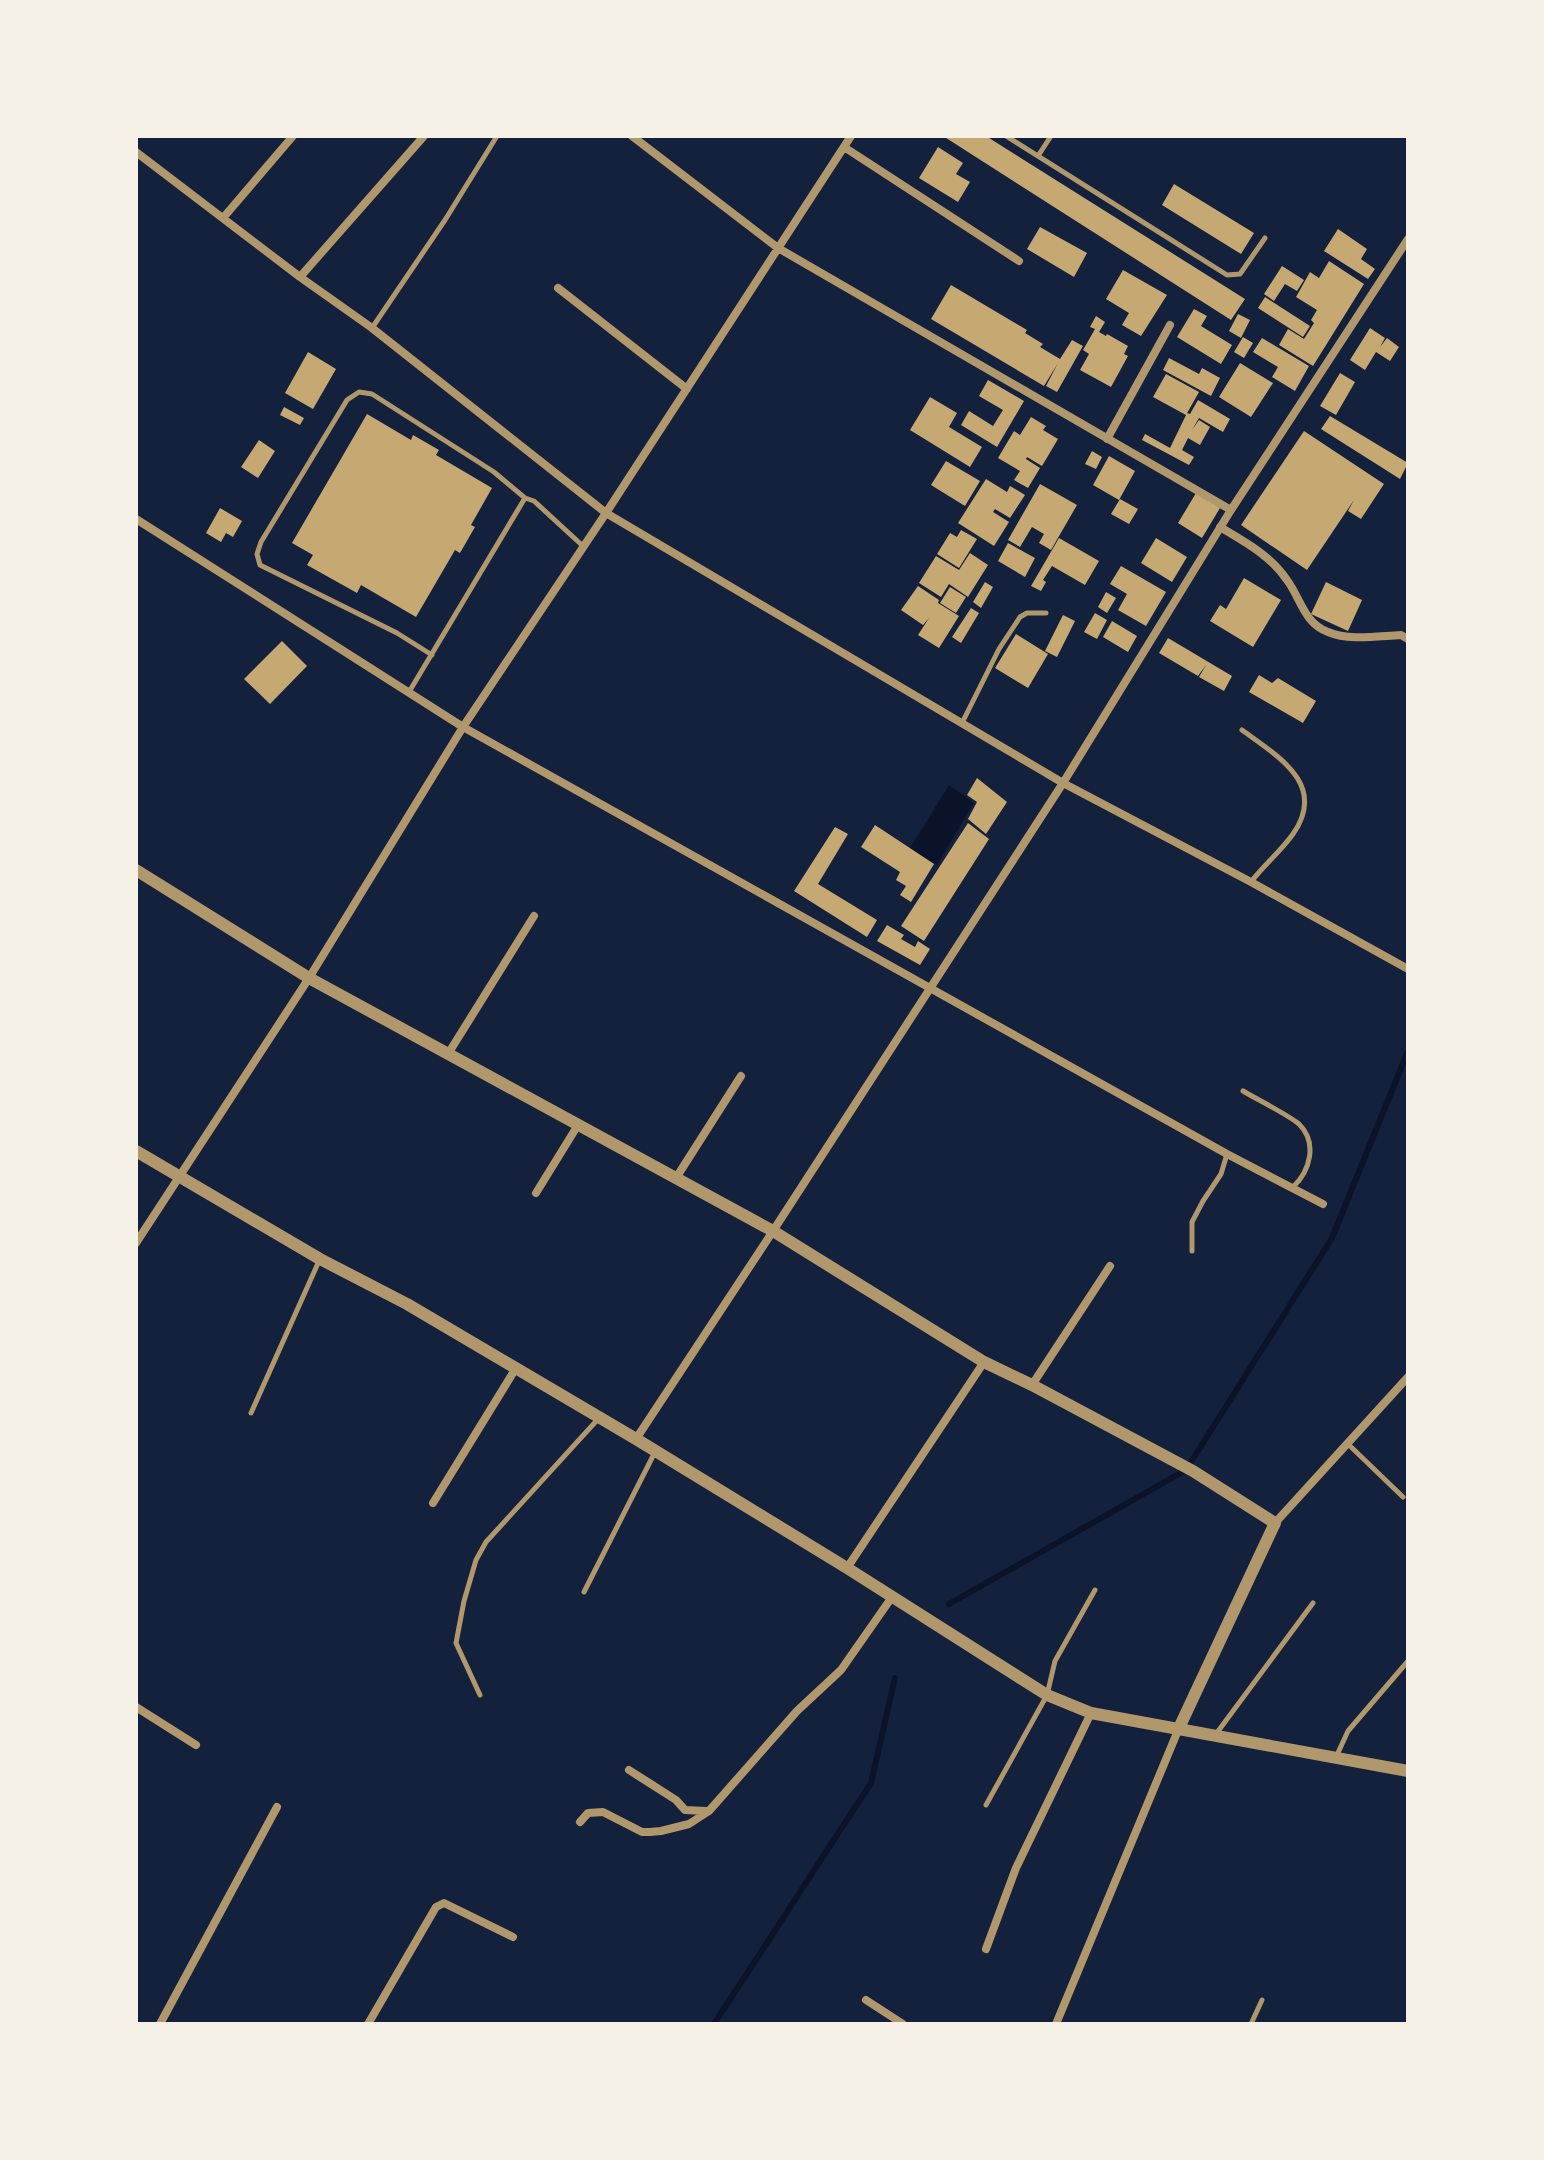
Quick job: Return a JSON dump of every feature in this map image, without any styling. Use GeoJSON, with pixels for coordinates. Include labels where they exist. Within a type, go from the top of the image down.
{"type":"FeatureCollection","features":[{"type":"Feature","properties":{"kind":"street"},"geometry":{"type":"LineString","coordinates":[[223,218],[293,136]]}},
{"type":"Feature","properties":{"kind":"street"},"geometry":{"type":"LineString","coordinates":[[300,277],[424,136]]}},
{"type":"Feature","properties":{"kind":"street"},"geometry":{"type":"LineString","coordinates":[[632,136],[778,248],[1231,510]]}},
{"type":"Feature","properties":{"kind":"street"},"geometry":{"type":"LineString","coordinates":[[136,1243],[309,978],[463,727],[851,136]]}},
{"type":"Feature","properties":{"kind":"street"},"geometry":{"type":"LineString","coordinates":[[844,147],[1019,261]]}},
{"type":"Feature","properties":{"kind":"street"},"geometry":{"type":"LineString","coordinates":[[136,152],[372,328],[606,513],[1063,783],[1408,969]]}},
{"type":"Feature","properties":{"kind":"street"},"geometry":{"type":"LineString","coordinates":[[636,1439],[1063,783],[1220,527],[1408,239]]}},
{"type":"Feature","properties":{"kind":"street"},"geometry":{"type":"LineString","coordinates":[[558,288],[687,389]]}},
{"type":"Feature","properties":{"kind":"street"},"geometry":{"type":"LineString","coordinates":[[1107,439],[1170,325]]}},
{"type":"Feature","properties":{"kind":"street"},"geometry":{"type":"LineString","coordinates":[[136,519],[463,727],[1227,1154],[1323,1204]]}},
{"type":"Feature","properties":{"kind":"street"},"geometry":{"type":"LineString","coordinates":[[1220,527],[1264,553],[1287,579],[1311,623],[1343,636],[1401,635],[1408,639]]}},
{"type":"Feature","properties":{"kind":"street"},"geometry":{"type":"LineString","coordinates":[[136,870],[309,978],[773,1231],[984,1362],[1193,1471],[1275,1523]]}},
{"type":"Feature","properties":{"kind":"street"},"geometry":{"type":"LineString","coordinates":[[448,1054],[534,916]]}},
{"type":"Feature","properties":{"kind":"street"},"geometry":{"type":"LineString","coordinates":[[676,1178],[741,1076]]}},
{"type":"Feature","properties":{"kind":"street"},"geometry":{"type":"LineString","coordinates":[[536,1193],[578,1125]]}},
{"type":"Feature","properties":{"kind":"street"},"geometry":{"type":"LineString","coordinates":[[136,1151],[600,1417],[1047,1695],[1091,1713],[1408,1771]]}},
{"type":"Feature","properties":{"kind":"street"},"geometry":{"type":"LineString","coordinates":[[1032,1385],[1110,1266]]}},
{"type":"Feature","properties":{"kind":"street"},"geometry":{"type":"LineString","coordinates":[[847,1568],[984,1362]]}},
{"type":"Feature","properties":{"kind":"street"},"geometry":{"type":"LineString","coordinates":[[433,1503],[516,1368]]}},
{"type":"Feature","properties":{"kind":"street"},"geometry":{"type":"LineString","coordinates":[[1056,2024],[1179,1728],[1275,1523],[1408,1377]]}},
{"type":"Feature","properties":{"kind":"street"},"geometry":{"type":"LineString","coordinates":[[580,1822],[588,1813],[603,1812],[642,1832],[661,1831],[689,1824],[709,1811],[797,1711],[841,1670],[892,1597]]}},
{"type":"Feature","properties":{"kind":"street"},"geometry":{"type":"LineString","coordinates":[[136,1707],[196,1745]]}},
{"type":"Feature","properties":{"kind":"street"},"geometry":{"type":"LineString","coordinates":[[986,1949],[1016,1868],[1091,1713]]}},
{"type":"Feature","properties":{"kind":"street"},"geometry":{"type":"LineString","coordinates":[[629,1770],[676,1800],[685,1810],[709,1811]]}},
{"type":"Feature","properties":{"kind":"street"},"geometry":{"type":"LineString","coordinates":[[160,2024],[277,1807]]}},
{"type":"Feature","properties":{"kind":"street"},"geometry":{"type":"LineString","coordinates":[[368,2024],[436,1907],[444,1903],[513,1937]]}},
{"type":"Feature","properties":{"kind":"street"},"geometry":{"type":"LineString","coordinates":[[866,2000],[903,2024]]}},
{"type":"Feature","properties":{"kind":"lane"},"geometry":{"type":"LineString","coordinates":[[372,328],[497,136]]}},
{"type":"Feature","properties":{"kind":"lane"},"geometry":{"type":"LineString","coordinates":[[1006,136],[1227,275],[1240,274],[1265,238]]}},
{"type":"Feature","properties":{"kind":"lane"},"geometry":{"type":"LineString","coordinates":[[1038,156],[1051,136]]}},
{"type":"Feature","properties":{"kind":"lane"},"geometry":{"type":"LineString","coordinates":[[432,655],[397,633],[260,565],[257,554],[261,542],[347,400],[359,392],[372,394],[494,472],[525,498],[534,501],[584,547]]}},
{"type":"Feature","properties":{"kind":"lane"},"geometry":{"type":"LineString","coordinates":[[408,693],[525,498]]}},
{"type":"Feature","properties":{"kind":"lane"},"geometry":{"type":"LineString","coordinates":[[962,723],[999,649],[1020,617],[1027,613],[1046,613]]}},
{"type":"Feature","properties":{"kind":"lane"},"geometry":{"type":"LineString","coordinates":[[1242,730],[1289,765],[1304,789],[1305,807],[1294,832],[1251,882]]}},
{"type":"Feature","properties":{"kind":"lane"},"geometry":{"type":"LineString","coordinates":[[1243,1091],[1300,1125],[1308,1140],[1311,1159],[1302,1178],[1293,1187]]}},
{"type":"Feature","properties":{"kind":"lane"},"geometry":{"type":"LineString","coordinates":[[1192,1251],[1192,1222],[1221,1174],[1227,1154]]}},
{"type":"Feature","properties":{"kind":"lane"},"geometry":{"type":"LineString","coordinates":[[251,1413],[320,1259]]}},
{"type":"Feature","properties":{"kind":"lane"},"geometry":{"type":"LineString","coordinates":[[480,1695],[456,1643],[476,1560],[486,1542],[600,1417]]}},
{"type":"Feature","properties":{"kind":"lane"},"geometry":{"type":"LineString","coordinates":[[1348,1444],[1403,1497]]}},
{"type":"Feature","properties":{"kind":"lane"},"geometry":{"type":"LineString","coordinates":[[584,1592],[656,1451]]}},
{"type":"Feature","properties":{"kind":"lane"},"geometry":{"type":"LineString","coordinates":[[986,1805],[1047,1695],[1055,1661],[1095,1590]]}},
{"type":"Feature","properties":{"kind":"lane"},"geometry":{"type":"LineString","coordinates":[[1216,1735],[1313,1603]]}},
{"type":"Feature","properties":{"kind":"lane"},"geometry":{"type":"LineString","coordinates":[[1336,1758],[1348,1731],[1408,1661]]}},
{"type":"Feature","properties":{"kind":"lane"},"geometry":{"type":"LineString","coordinates":[[1251,2024],[1262,2000]]}},
{"type":"Feature","properties":{"kind":"water"},"geometry":{"type":"Polygon","coordinates":[[[949,785],[974,803],[937,865],[910,848],[949,785]]]}},
{"type":"Feature","properties":{"kind":"building"},"geometry":{"type":"Polygon","coordinates":[[[943,136],[986,136],[1245,299],[1231,320],[943,136]]]}},
{"type":"Feature","properties":{"kind":"building"},"geometry":{"type":"Polygon","coordinates":[[[938,147],[963,163],[956,174],[970,182],[958,202],[919,178],[938,147]]]}},
{"type":"Feature","properties":{"kind":"building"},"geometry":{"type":"Polygon","coordinates":[[[1174,184],[1254,233],[1241,254],[1162,205],[1174,184]]]}},
{"type":"Feature","properties":{"kind":"building"},"geometry":{"type":"Polygon","coordinates":[[[1040,227],[1087,253],[1074,277],[1027,249],[1040,227]]]}},
{"type":"Feature","properties":{"kind":"building"},"geometry":{"type":"Polygon","coordinates":[[[1338,229],[1367,249],[1361,259],[1375,269],[1368,279],[1324,251],[1338,229]]]}},
{"type":"Feature","properties":{"kind":"building"},"geometry":{"type":"Polygon","coordinates":[[[1329,261],[1364,284],[1313,366],[1279,345],[1288,329],[1304,339],[1314,323],[1311,320],[1317,310],[1296,297],[1310,272],[1319,278],[1329,261]]]}},
{"type":"Feature","properties":{"kind":"building"},"geometry":{"type":"Polygon","coordinates":[[[1282,266],[1304,280],[1297,291],[1285,284],[1274,301],[1264,294],[1282,266]]]}},
{"type":"Feature","properties":{"kind":"building"},"geometry":{"type":"Polygon","coordinates":[[[1123,270],[1167,295],[1141,336],[1122,325],[1129,313],[1106,299],[1123,270]]]}},
{"type":"Feature","properties":{"kind":"building"},"geometry":{"type":"Polygon","coordinates":[[[951,285],[1027,330],[1025,333],[1043,344],[1040,347],[1060,359],[1072,340],[1083,346],[1057,392],[1046,386],[1058,363],[1044,386],[931,319],[951,285]]]}},
{"type":"Feature","properties":{"kind":"building"},"geometry":{"type":"Polygon","coordinates":[[[1265,297],[1310,326],[1303,337],[1258,308],[1265,297]]]}},
{"type":"Feature","properties":{"kind":"building"},"geometry":{"type":"Polygon","coordinates":[[[1194,309],[1207,316],[1201,326],[1232,345],[1221,364],[1177,337],[1194,309]]]}},
{"type":"Feature","properties":{"kind":"building"},"geometry":{"type":"Polygon","coordinates":[[[1238,314],[1250,320],[1241,338],[1229,331],[1238,314]]]}},
{"type":"Feature","properties":{"kind":"building"},"geometry":{"type":"Polygon","coordinates":[[[1096,316],[1105,322],[1099,332],[1128,346],[1124,354],[1128,356],[1111,387],[1080,370],[1089,354],[1083,350],[1095,329],[1090,327],[1096,316]]]}},
{"type":"Feature","properties":{"kind":"building"},"geometry":{"type":"Polygon","coordinates":[[[1370,328],[1385,338],[1380,347],[1387,338],[1399,347],[1390,361],[1376,352],[1365,370],[1350,360],[1370,328]]]}},
{"type":"Feature","properties":{"kind":"building"},"geometry":{"type":"Polygon","coordinates":[[[1243,337],[1253,343],[1244,358],[1234,352],[1243,337]]]}},
{"type":"Feature","properties":{"kind":"building"},"geometry":{"type":"Polygon","coordinates":[[[1262,338],[1309,366],[1295,391],[1272,377],[1278,367],[1253,352],[1262,338]]]}},
{"type":"Feature","properties":{"kind":"building"},"geometry":{"type":"Polygon","coordinates":[[[308,352],[336,369],[313,409],[285,393],[308,352]]]}},
{"type":"Feature","properties":{"kind":"building"},"geometry":{"type":"Polygon","coordinates":[[[1169,358],[1199,374],[1202,368],[1220,378],[1211,396],[1163,370],[1169,358]]]}},
{"type":"Feature","properties":{"kind":"building"},"geometry":{"type":"Polygon","coordinates":[[[1240,363],[1273,383],[1251,417],[1219,397],[1240,363]]]}},
{"type":"Feature","properties":{"kind":"building"},"geometry":{"type":"Polygon","coordinates":[[[1340,373],[1355,382],[1336,415],[1320,406],[1340,373]]]}},
{"type":"Feature","properties":{"kind":"building"},"geometry":{"type":"Polygon","coordinates":[[[1166,374],[1199,392],[1186,415],[1153,397],[1166,374]]]}},
{"type":"Feature","properties":{"kind":"building"},"geometry":{"type":"Polygon","coordinates":[[[988,380],[1024,401],[997,447],[961,425],[969,411],[993,426],[1003,410],[979,396],[988,380]]]}},
{"type":"Feature","properties":{"kind":"building"},"geometry":{"type":"Polygon","coordinates":[[[930,397],[957,413],[949,427],[982,447],[970,467],[910,430],[930,397]]]}},
{"type":"Feature","properties":{"kind":"building"},"geometry":{"type":"Polygon","coordinates":[[[1198,400],[1230,419],[1223,432],[1199,418],[1192,430],[1199,420],[1210,427],[1200,445],[1188,438],[1182,450],[1194,457],[1189,465],[1142,440],[1145,434],[1170,448],[1187,413],[1190,414],[1198,400]]]}},
{"type":"Feature","properties":{"kind":"building"},"geometry":{"type":"Polygon","coordinates":[[[284,407],[304,418],[300,425],[280,415],[284,407]]]}},
{"type":"Feature","properties":{"kind":"building"},"geometry":{"type":"Polygon","coordinates":[[[367,414],[411,440],[413,435],[439,450],[436,455],[492,488],[471,525],[475,527],[460,553],[455,550],[416,617],[361,585],[357,593],[307,565],[313,555],[292,543],[367,414]]]}},
{"type":"Feature","properties":{"kind":"building"},"geometry":{"type":"Polygon","coordinates":[[[1330,416],[1408,463],[1400,479],[1321,429],[1330,416]]]}},
{"type":"Feature","properties":{"kind":"building"},"geometry":{"type":"Polygon","coordinates":[[[1031,417],[1046,426],[1043,430],[1058,439],[1042,466],[1027,457],[1040,468],[1028,488],[1014,480],[1020,471],[998,458],[1014,431],[1020,435],[1031,417]]]}},
{"type":"Feature","properties":{"kind":"building"},"geometry":{"type":"Polygon","coordinates":[[[1304,431],[1384,484],[1361,519],[1348,511],[1354,500],[1307,570],[1241,525],[1304,431]]]}},
{"type":"Feature","properties":{"kind":"building"},"geometry":{"type":"Polygon","coordinates":[[[259,440],[275,451],[258,478],[241,467],[259,440]]]}},
{"type":"Feature","properties":{"kind":"building"},"geometry":{"type":"Polygon","coordinates":[[[1092,451],[1102,457],[1096,469],[1085,464],[1092,451]]]}},
{"type":"Feature","properties":{"kind":"building"},"geometry":{"type":"Polygon","coordinates":[[[1109,456],[1135,471],[1119,500],[1093,485],[1109,456]]]}},
{"type":"Feature","properties":{"kind":"building"},"geometry":{"type":"Polygon","coordinates":[[[946,461],[980,481],[965,506],[931,485],[946,461]]]}},
{"type":"Feature","properties":{"kind":"building"},"geometry":{"type":"Polygon","coordinates":[[[986,479],[1007,492],[1010,486],[1025,495],[1010,518],[995,509],[993,512],[1009,522],[994,546],[958,523],[986,479]]]}},
{"type":"Feature","properties":{"kind":"building"},"geometry":{"type":"Polygon","coordinates":[[[1040,484],[1077,505],[1051,550],[1039,543],[1044,534],[1032,527],[1020,547],[1008,540],[1040,484]]]}},
{"type":"Feature","properties":{"kind":"building"},"geometry":{"type":"Polygon","coordinates":[[[1196,493],[1220,508],[1202,538],[1178,523],[1196,493]]]}},
{"type":"Feature","properties":{"kind":"building"},"geometry":{"type":"Polygon","coordinates":[[[1120,499],[1138,509],[1129,524],[1111,514],[1120,499]]]}},
{"type":"Feature","properties":{"kind":"building"},"geometry":{"type":"Polygon","coordinates":[[[220,508],[242,521],[233,537],[226,533],[221,542],[206,533],[220,508]]]}},
{"type":"Feature","properties":{"kind":"building"},"geometry":{"type":"Polygon","coordinates":[[[961,530],[977,539],[959,568],[937,554],[950,533],[957,537],[961,530]]]}},
{"type":"Feature","properties":{"kind":"building"},"geometry":{"type":"Polygon","coordinates":[[[1059,538],[1099,561],[1085,585],[1052,566],[1043,580],[1046,582],[1041,591],[1031,586],[1059,538]]]}},
{"type":"Feature","properties":{"kind":"building"},"geometry":{"type":"Polygon","coordinates":[[[1156,538],[1187,557],[1172,582],[1141,563],[1156,538]]]}},
{"type":"Feature","properties":{"kind":"building"},"geometry":{"type":"Polygon","coordinates":[[[1008,543],[1035,558],[1025,577],[998,561],[1008,543]]]}},
{"type":"Feature","properties":{"kind":"building"},"geometry":{"type":"Polygon","coordinates":[[[970,553],[988,565],[968,597],[949,584],[941,597],[919,583],[936,556],[959,570],[970,553]]]}},
{"type":"Feature","properties":{"kind":"building"},"geometry":{"type":"Polygon","coordinates":[[[1121,566],[1166,592],[1146,626],[1118,610],[1127,594],[1110,584],[1121,566]]]}},
{"type":"Feature","properties":{"kind":"building"},"geometry":{"type":"Polygon","coordinates":[[[1244,578],[1281,600],[1253,647],[1210,621],[1220,605],[1226,609],[1244,578]]]}},
{"type":"Feature","properties":{"kind":"building"},"geometry":{"type":"Polygon","coordinates":[[[985,582],[993,587],[981,608],[973,602],[985,582]]]}},
{"type":"Feature","properties":{"kind":"building"},"geometry":{"type":"Polygon","coordinates":[[[1326,582],[1362,600],[1348,631],[1311,614],[1326,582]]]}},
{"type":"Feature","properties":{"kind":"building"},"geometry":{"type":"Polygon","coordinates":[[[918,586],[959,616],[939,648],[918,635],[929,618],[923,625],[901,610],[918,586]]]}},
{"type":"Feature","properties":{"kind":"building"},"geometry":{"type":"Polygon","coordinates":[[[950,587],[966,597],[956,613],[940,603],[950,587]]]}},
{"type":"Feature","properties":{"kind":"building"},"geometry":{"type":"Polygon","coordinates":[[[1106,592],[1116,598],[1107,613],[1098,607],[1106,592]]]}},
{"type":"Feature","properties":{"kind":"building"},"geometry":{"type":"Polygon","coordinates":[[[971,608],[979,613],[961,643],[952,637],[971,608]]]}},
{"type":"Feature","properties":{"kind":"building"},"geometry":{"type":"Polygon","coordinates":[[[1095,613],[1107,620],[1097,639],[1084,632],[1095,613]]]}},
{"type":"Feature","properties":{"kind":"building"},"geometry":{"type":"Polygon","coordinates":[[[1063,615],[1075,621],[1057,657],[1045,651],[1063,615]]]}},
{"type":"Feature","properties":{"kind":"building"},"geometry":{"type":"Polygon","coordinates":[[[1112,621],[1137,636],[1128,652],[1103,637],[1112,621]]]}},
{"type":"Feature","properties":{"kind":"building"},"geometry":{"type":"Polygon","coordinates":[[[1016,634],[1048,654],[1028,688],[995,668],[1016,634]]]}},
{"type":"Feature","properties":{"kind":"building"},"geometry":{"type":"Polygon","coordinates":[[[1168,638],[1232,676],[1224,691],[1199,677],[1206,665],[1198,676],[1159,653],[1168,638]]]}},
{"type":"Feature","properties":{"kind":"building"},"geometry":{"type":"Polygon","coordinates":[[[282,641],[307,666],[270,704],[244,679],[282,641]]]}},
{"type":"Feature","properties":{"kind":"building"},"geometry":{"type":"Polygon","coordinates":[[[1259,675],[1272,683],[1278,678],[1316,701],[1303,723],[1249,692],[1259,675]]]}},
{"type":"Feature","properties":{"kind":"building"},"geometry":{"type":"Polygon","coordinates":[[[977,778],[1007,802],[986,834],[968,819],[977,802],[967,795],[977,778]]]}},
{"type":"Feature","properties":{"kind":"building"},"geometry":{"type":"Polygon","coordinates":[[[968,823],[989,839],[924,941],[901,926],[968,823]]]}},
{"type":"Feature","properties":{"kind":"building"},"geometry":{"type":"Polygon","coordinates":[[[875,825],[934,864],[911,902],[900,895],[906,886],[896,880],[900,872],[861,847],[875,825]]]}},
{"type":"Feature","properties":{"kind":"building"},"geometry":{"type":"Polygon","coordinates":[[[835,827],[848,834],[818,884],[877,920],[867,937],[794,891],[835,827]]]}},
{"type":"Feature","properties":{"kind":"building"},"geometry":{"type":"Polygon","coordinates":[[[887,925],[904,935],[901,939],[915,947],[918,941],[930,949],[920,965],[877,941],[887,925]]]}},
{"type":"Feature","properties":{"kind":"waterway"},"geometry":{"type":"LineString","coordinates":[[949,1604],[1186,1470],[1332,1238],[1408,1051]]}},
{"type":"Feature","properties":{"kind":"waterway"},"geometry":{"type":"LineString","coordinates":[[714,2024],[871,1783],[895,1678]]}}]}
